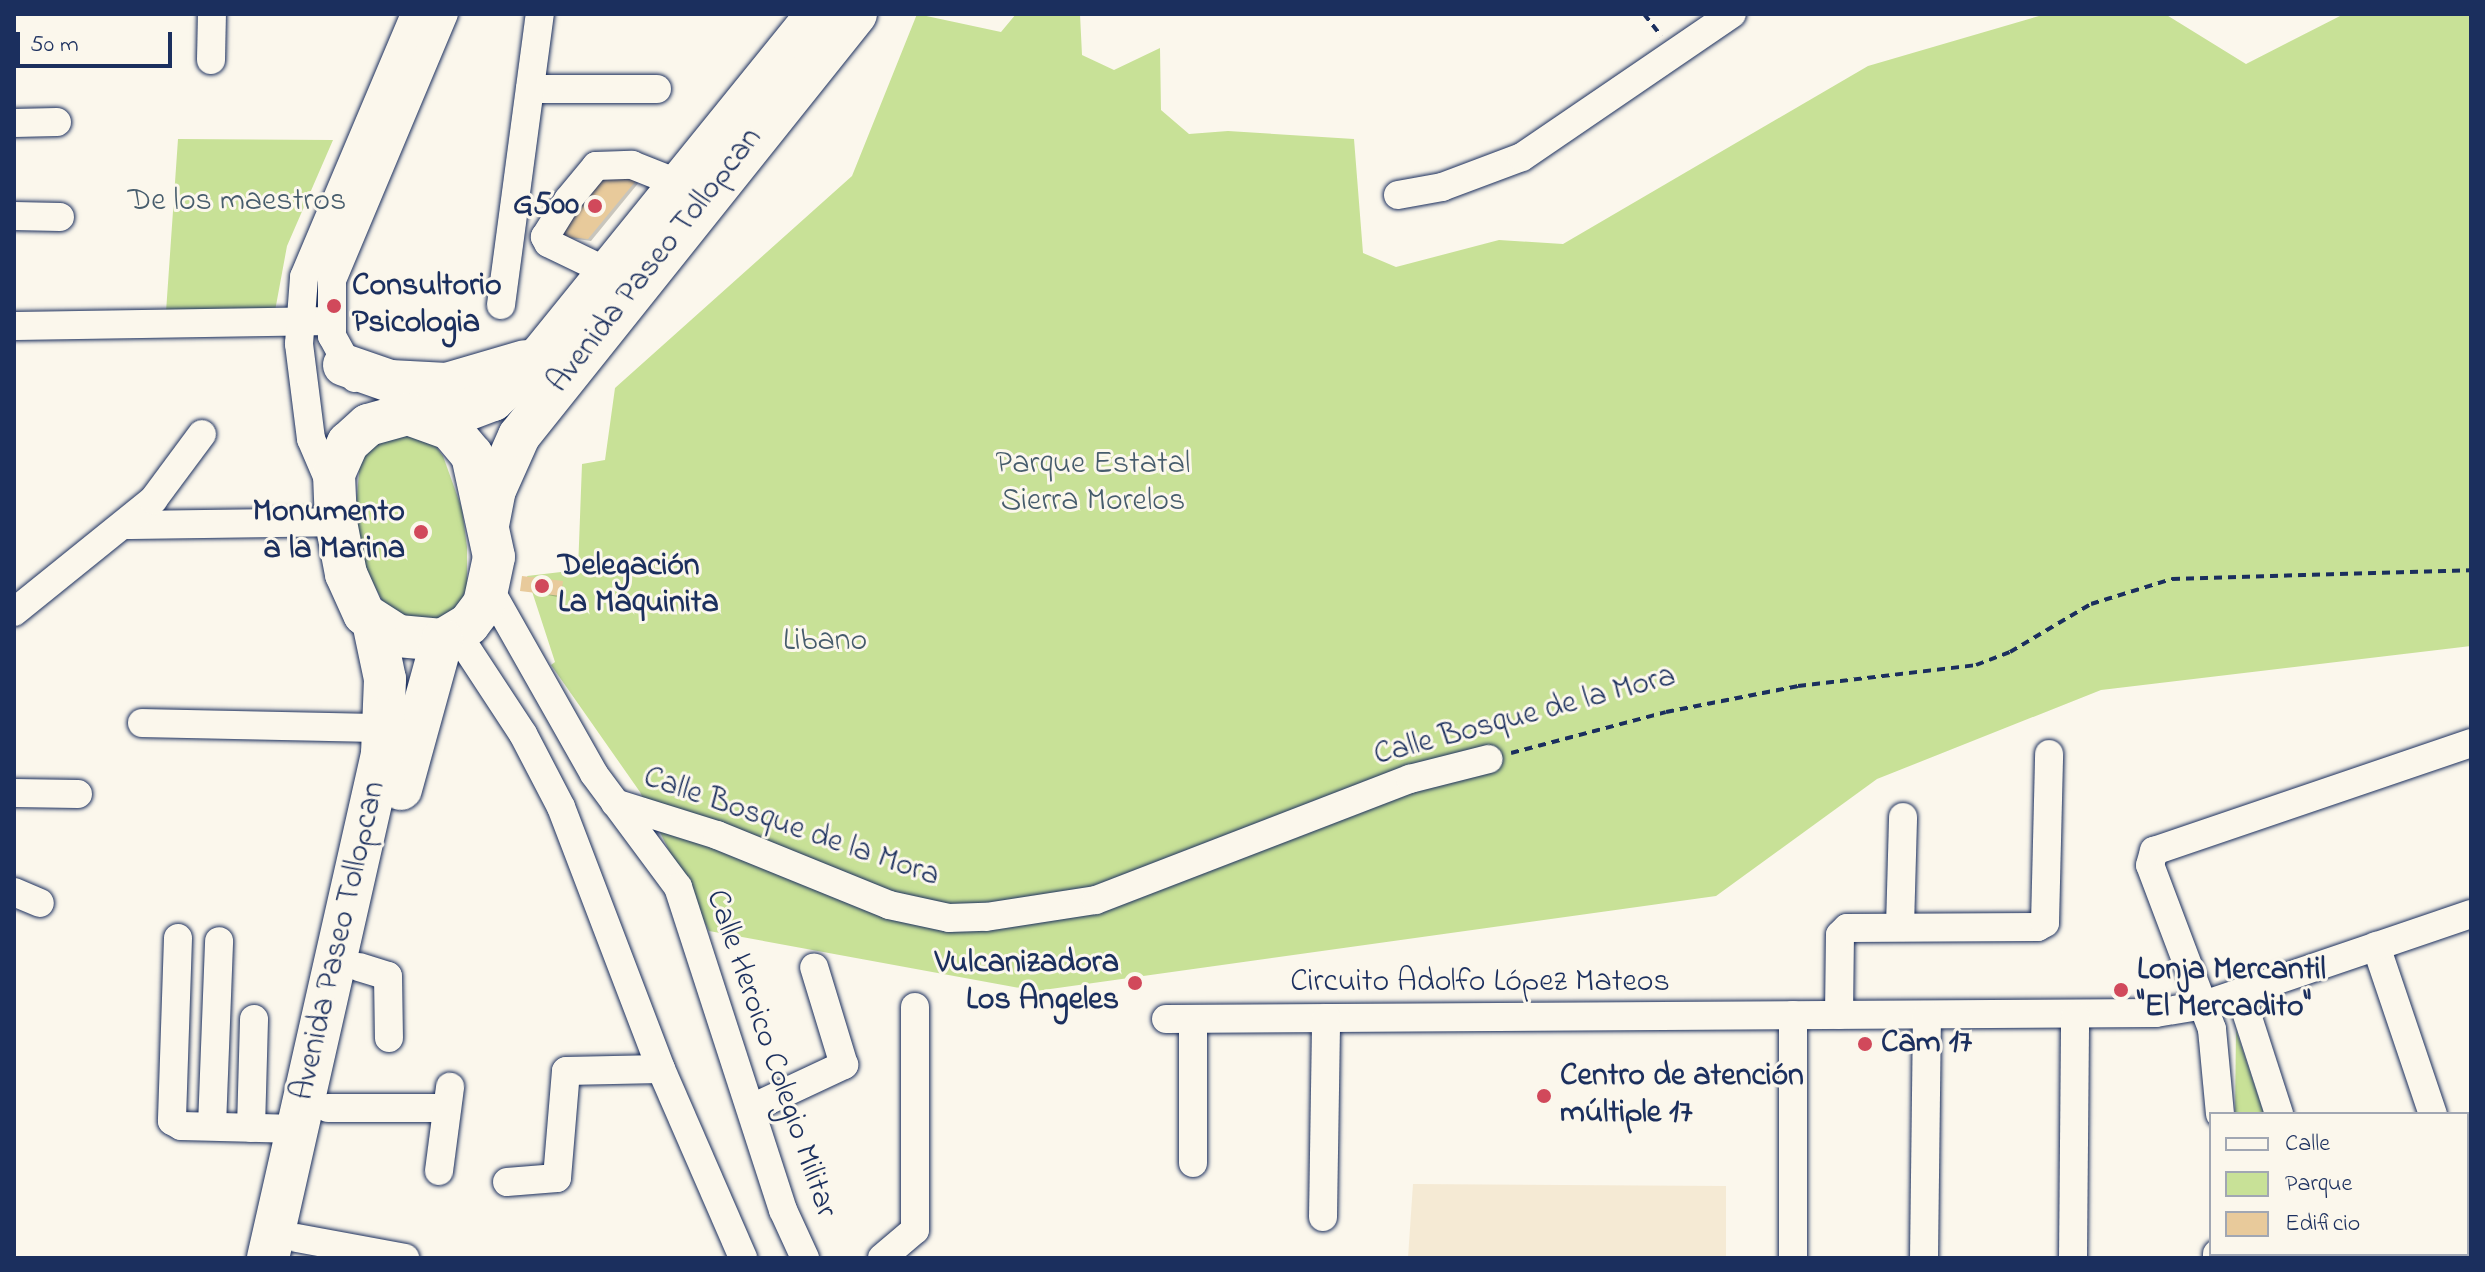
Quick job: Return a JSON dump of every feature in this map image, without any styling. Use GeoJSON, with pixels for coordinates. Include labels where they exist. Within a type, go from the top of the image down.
{"type":"FeatureCollection","features":[{"type":"Feature","properties":{"kind":"highway","name":"Avenida Paseo Tollopcan"},"geometry":{"type":"LineString","coordinates":[[423,418],[493,400],[541,355],[675,182],[817,14]]}},
{"type":"Feature","properties":{"kind":"highway","name":"Avenida Paseo Tollopcan"},"geometry":{"type":"LineString","coordinates":[[488,525],[495,490],[519,436],[856,14]]}},
{"type":"Feature","properties":{"kind":"highway"},"geometry":{"type":"LineString","coordinates":[[344,365],[390,381],[447,384],[541,355]]}},
{"type":"Feature","properties":{"kind":"highway"},"geometry":{"type":"LineString","coordinates":[[423,418],[472,455],[488,525],[494,557],[490,590],[469,624],[449,636],[398,636],[373,622],[353,597],[334,505],[337,461],[357,433],[381,419],[423,418]]}},
{"type":"Feature","properties":{"kind":"highway","name":"Avenida Paseo Tollopcan"},"geometry":{"type":"LineString","coordinates":[[286,1251],[386,728],[385,679],[373,622]]}},
{"type":"Feature","properties":{"kind":"highway","name":"Avenida Paseo Tollopcan"},"geometry":{"type":"LineString","coordinates":[[313,1118],[359,967],[408,759],[449,636]]}},
{"type":"Feature","properties":{"kind":"street"},"geometry":{"type":"LineString","coordinates":[[211,60],[212,14]]}},
{"type":"Feature","properties":{"kind":"street"},"geometry":{"type":"LineString","coordinates":[[127,525],[334,505],[311,439],[298,325],[312,251],[415,14]]}},
{"type":"Feature","properties":{"kind":"street"},"geometry":{"type":"LineString","coordinates":[[423,418],[379,399],[344,365],[329,317],[332,280],[340,254],[444,14]]}},
{"type":"Feature","properties":{"kind":"street"},"geometry":{"type":"LineString","coordinates":[[501,305],[540,14]]}},
{"type":"Feature","properties":{"kind":"street"},"geometry":{"type":"LineString","coordinates":[[1398,195],[1442,187],[1522,157],[1732,14]]}},
{"type":"Feature","properties":{"kind":"street"},"geometry":{"type":"LineString","coordinates":[[530,89],[657,89]]}},
{"type":"Feature","properties":{"kind":"street"},"geometry":{"type":"LineString","coordinates":[[14,123],[57,122]]}},
{"type":"Feature","properties":{"kind":"street"},"geometry":{"type":"LineString","coordinates":[[606,271],[548,243],[545,237],[568,200],[596,166],[632,165],[675,182]]}},
{"type":"Feature","properties":{"kind":"street"},"geometry":{"type":"LineString","coordinates":[[14,216],[60,217]]}},
{"type":"Feature","properties":{"kind":"street"},"geometry":{"type":"LineString","coordinates":[[14,326],[298,325],[329,317]]}},
{"type":"Feature","properties":{"kind":"street"},"geometry":{"type":"LineString","coordinates":[[14,612],[127,525],[171,480],[202,434]]}},
{"type":"Feature","properties":{"kind":"street","name":"Calle Heroico Colegio Militar"},"geometry":{"type":"LineString","coordinates":[[490,590],[615,803],[661,859],[693,919],[752,1108],[805,1258]]}},
{"type":"Feature","properties":{"kind":"street"},"geometry":{"type":"LineString","coordinates":[[449,636],[509,711],[555,795],[661,1069],[743,1258]]}},
{"type":"Feature","properties":{"kind":"street"},"geometry":{"type":"LineString","coordinates":[[142,723],[386,728]]}},
{"type":"Feature","properties":{"kind":"street"},"geometry":{"type":"LineString","coordinates":[[2220,1112],[2219,1069],[2204,1005],[2150,865],[2154,851],[2471,743]]}},
{"type":"Feature","properties":{"kind":"street"},"geometry":{"type":"LineString","coordinates":[[1839,1015],[1840,935],[1852,927],[2038,927],[2045,923],[2049,754]]}},
{"type":"Feature","properties":{"kind":"street","name":"Calle Bosque de la Mora"},"geometry":{"type":"LineString","coordinates":[[615,803],[717,835],[889,905],[949,918],[986,917],[1096,900],[1395,784],[1489,759]]}},
{"type":"Feature","properties":{"kind":"street"},"geometry":{"type":"LineString","coordinates":[[14,793],[78,794]]}},
{"type":"Feature","properties":{"kind":"street"},"geometry":{"type":"LineString","coordinates":[[1900,927],[1903,817]]}},
{"type":"Feature","properties":{"kind":"street","name":"Circuito Adolfo López Mateos"},"geometry":{"type":"LineString","coordinates":[[1193,1163],[1179,1020],[2075,1016],[2204,1005],[2471,914]]}},
{"type":"Feature","properties":{"kind":"street"},"geometry":{"type":"LineString","coordinates":[[178,938],[171,1117],[177,1125],[251,1128],[448,1098],[439,1171]]}},
{"type":"Feature","properties":{"kind":"street"},"geometry":{"type":"LineString","coordinates":[[212,1126],[219,941]]}},
{"type":"Feature","properties":{"kind":"street"},"geometry":{"type":"LineString","coordinates":[[2376,946],[2432,1112]]}},
{"type":"Feature","properties":{"kind":"street"},"geometry":{"type":"LineString","coordinates":[[359,967],[388,976],[389,1038]]}},
{"type":"Feature","properties":{"kind":"street"},"geometry":{"type":"LineString","coordinates":[[752,1108],[844,1065],[814,967]]}},
{"type":"Feature","properties":{"kind":"street"},"geometry":{"type":"LineString","coordinates":[[2240,993],[2278,1112]]}},
{"type":"Feature","properties":{"kind":"street"},"geometry":{"type":"LineString","coordinates":[[882,1258],[915,1230],[915,1007]]}},
{"type":"Feature","properties":{"kind":"street"},"geometry":{"type":"LineString","coordinates":[[1793,1015],[1793,1258]]}},
{"type":"Feature","properties":{"kind":"street"},"geometry":{"type":"LineString","coordinates":[[1924,1258],[1927,1015]]}},
{"type":"Feature","properties":{"kind":"street"},"geometry":{"type":"LineString","coordinates":[[2073,1258],[2075,1016]]}},
{"type":"Feature","properties":{"kind":"street"},"geometry":{"type":"LineString","coordinates":[[1323,1217],[1326,1018]]}},
{"type":"Feature","properties":{"kind":"street"},"geometry":{"type":"LineString","coordinates":[[251,1128],[254,1019]]}},
{"type":"Feature","properties":{"kind":"street"},"geometry":{"type":"LineString","coordinates":[[507,1182],[557,1178],[566,1071],[661,1069]]}},
{"type":"Feature","properties":{"kind":"street"},"geometry":{"type":"LineString","coordinates":[[286,1251],[405,1258]]}},
{"type":"Feature","properties":{"kind":"path","name":"Calle Bosque de la Mora"},"geometry":{"type":"LineString","coordinates":[[1489,759],[1666,712],[1798,686],[1976,665],[2010,652],[2091,604],[2172,579],[2471,570]]}},
{"type":"Feature","properties":{"kind":"shaded area"},"geometry":{"type":"Polygon","coordinates":[[[1413,1184],[1726,1186],[1726,1258],[1408,1258],[1413,1184]]]}},
{"type":"Feature","properties":{"kind":"green space","name":"Parque Estatal Sierra Morelos"},"geometry":{"type":"Polygon","coordinates":[[[917,14],[1001,32],[1016,14],[1080,14],[1082,55],[1114,70],[1160,48],[1161,110],[1189,134],[1228,131],[1354,139],[1363,253],[1396,267],[1499,240],[1563,244],[1868,66],[2046,14],[2165,14],[2246,64],[2344,14],[2471,14],[2471,646],[2101,690],[1877,779],[1716,896],[1036,991],[709,931],[640,792],[551,665],[555,662],[527,576],[578,570],[582,464],[605,460],[615,388],[852,176],[917,14]]]}},
{"type":"Feature","properties":{"kind":"green space","name":"De los maestros"},"geometry":{"type":"Polygon","coordinates":[[[178,139],[333,140],[287,246],[275,311],[166,312],[178,139]]]}},
{"type":"Feature","properties":{"kind":"green space"},"geometry":{"type":"Polygon","coordinates":[[[407,432],[434,444],[443,456],[462,509],[467,547],[467,586],[460,605],[443,620],[416,625],[385,606],[360,558],[355,520],[360,461],[367,448],[407,432]]]}},
{"type":"Feature","properties":{"kind":"green space"},"geometry":{"type":"Polygon","coordinates":[[[2236,1030],[2263,1112],[2235,1112],[2236,1030]]]}},
{"type":"Feature","properties":{"kind":"building","name":"G500"},"geometry":{"type":"Polygon","coordinates":[[[601,173],[639,177],[588,239],[550,235],[601,173]]]}},
{"type":"Feature","properties":{"kind":"building","name":"Delegación La Maquinita"},"geometry":{"type":"Polygon","coordinates":[[[522,576],[563,581],[561,596],[520,591],[522,576]]]}},
{"type":"Feature","properties":{"kind":"place","name":"G500"},"geometry":{"type":"Point","coordinates":[595,206]}},
{"type":"Feature","properties":{"kind":"place","name":"Consultorio Psicologia"},"geometry":{"type":"Point","coordinates":[334,306]}},
{"type":"Feature","properties":{"kind":"place","name":"Monumento a la Marina"},"geometry":{"type":"Point","coordinates":[421,532]}},
{"type":"Feature","properties":{"kind":"place","name":"Delegación La Maquinita"},"geometry":{"type":"Point","coordinates":[542,586]}},
{"type":"Feature","properties":{"kind":"place","name":"Vulcanizadora Los Angeles"},"geometry":{"type":"Point","coordinates":[1135,983]}},
{"type":"Feature","properties":{"kind":"place","name":"Lonja Mercantil \"El Mercadito\""},"geometry":{"type":"Point","coordinates":[2121,990]}},
{"type":"Feature","properties":{"kind":"place","name":"Cam 17"},"geometry":{"type":"Point","coordinates":[1865,1044]}},
{"type":"Feature","properties":{"kind":"place","name":"Centro de atención múltiple 17"},"geometry":{"type":"Point","coordinates":[1544,1096]}},
{"type":"Feature","properties":{"kind":"park label","name":"Libano"},"geometry":{"type":"Point","coordinates":[825,642]}}]}
